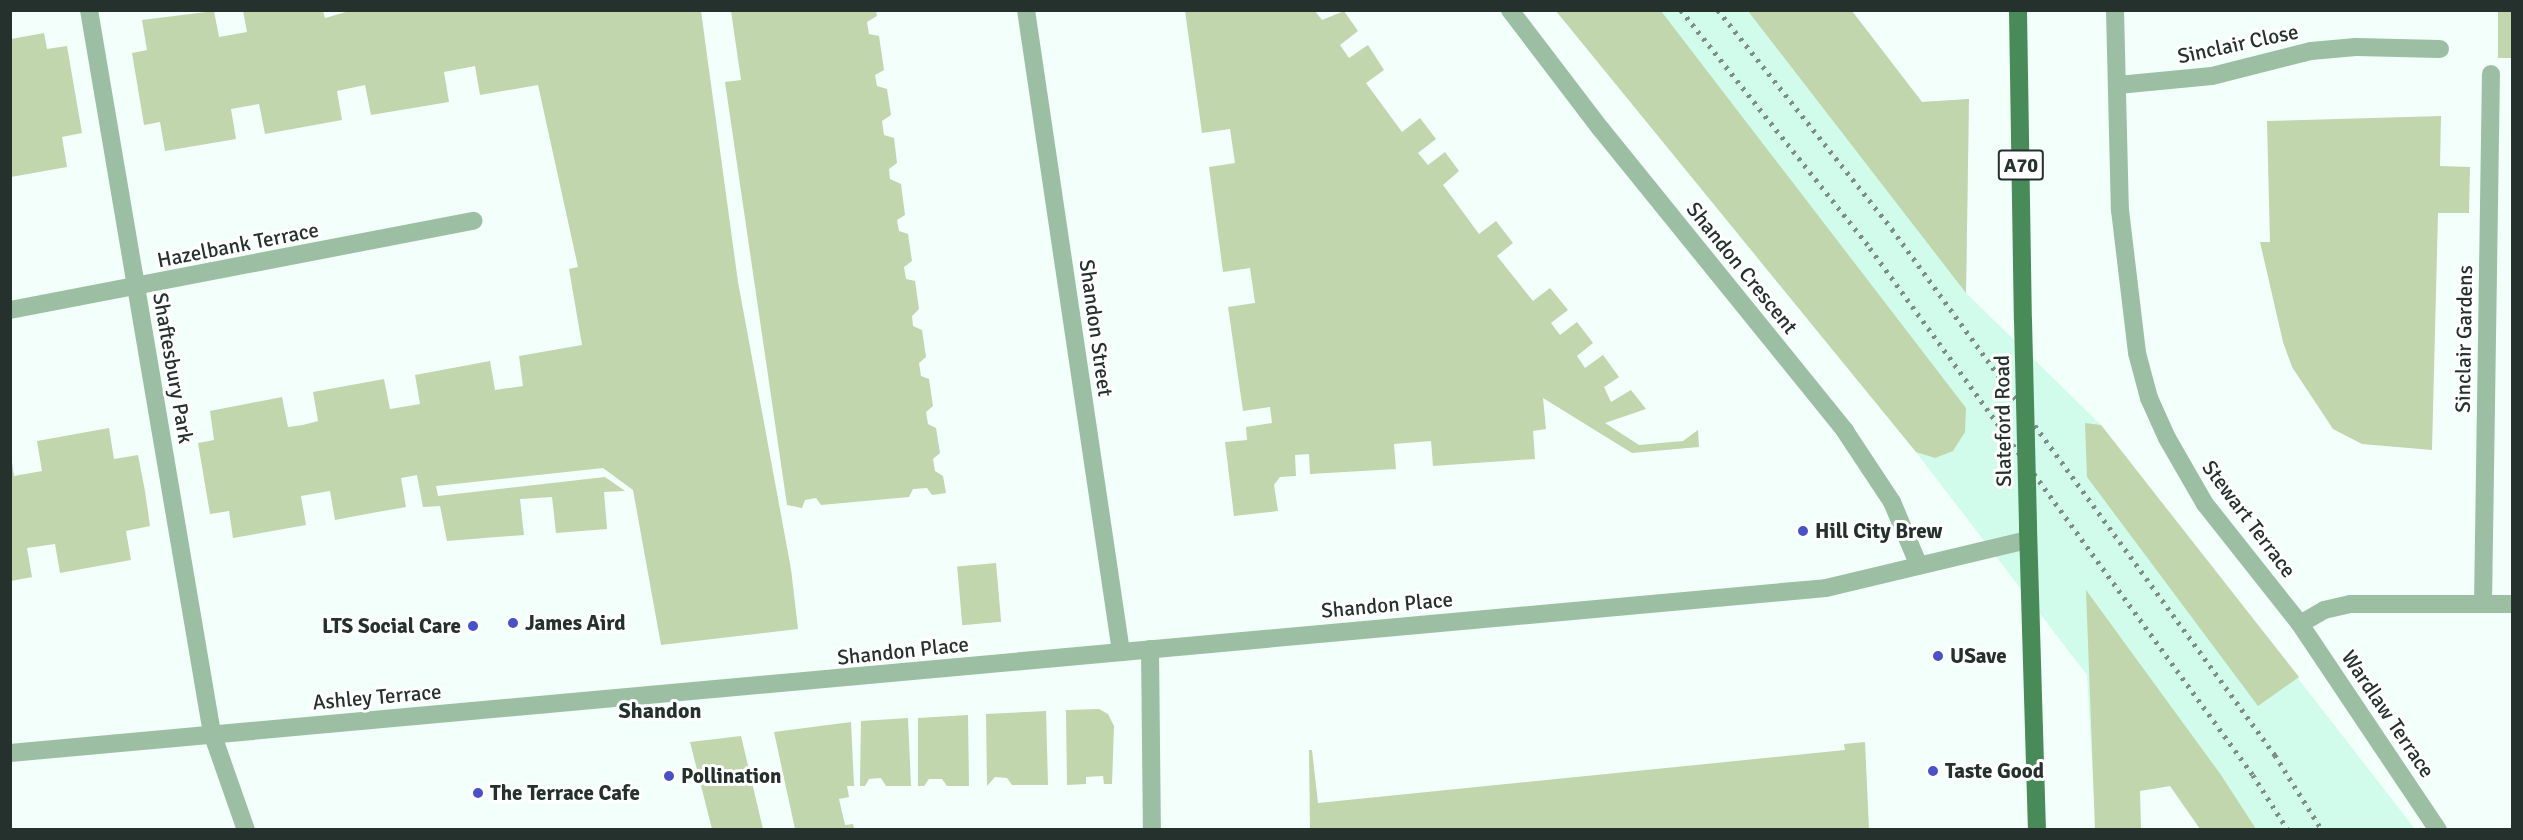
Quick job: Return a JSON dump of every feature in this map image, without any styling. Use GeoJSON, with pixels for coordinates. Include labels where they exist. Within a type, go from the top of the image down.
{"type":"FeatureCollection","features":[{"type":"Feature","properties":{"kind":"main road","name":"Slateford Road"},"geometry":{"type":"LineString","coordinates":[[2018,10],[2023,320],[2037,830]]}},
{"type":"Feature","properties":{"kind":"street","name":"Shaftesbury Park"},"geometry":{"type":"LineString","coordinates":[[89,10],[212,733],[246,830]]}},
{"type":"Feature","properties":{"kind":"street","name":"Shandon Street"},"geometry":{"type":"LineString","coordinates":[[1026,10],[1121,652]]}},
{"type":"Feature","properties":{"kind":"street","name":"Shandon Crescent"},"geometry":{"type":"LineString","coordinates":[[1510,10],[1600,128],[1845,431],[1892,502],[1919,566]]}},
{"type":"Feature","properties":{"kind":"street","name":"Stewart Terrace"},"geometry":{"type":"LineString","coordinates":[[2115,10],[2120,210],[2127,288],[2137,353],[2149,398],[2167,438],[2205,504],[2301,624]]}},
{"type":"Feature","properties":{"kind":"street","name":"Sinclair Close"},"geometry":{"type":"LineString","coordinates":[[2118,85],[2212,76],[2334,49],[2440,49]]}},
{"type":"Feature","properties":{"kind":"street","name":"Sinclair Gardens"},"geometry":{"type":"LineString","coordinates":[[2483,604],[2491,74]]}},
{"type":"Feature","properties":{"kind":"street","name":"Hazelbank Terrace"},"geometry":{"type":"LineString","coordinates":[[10,310],[136,288],[474,221]]}},
{"type":"Feature","properties":{"kind":"street","name":"Shandon Place"},"geometry":{"type":"LineString","coordinates":[[747,689],[1150,649],[1826,588],[1919,566],[2028,534]]}},
{"type":"Feature","properties":{"kind":"street"},"geometry":{"type":"LineString","coordinates":[[2301,624],[2324,610],[2350,604],[2512,604]]}},
{"type":"Feature","properties":{"kind":"street","name":"Wardlaw Terrace"},"geometry":{"type":"LineString","coordinates":[[2301,624],[2438,830]]}},
{"type":"Feature","properties":{"kind":"street"},"geometry":{"type":"LineString","coordinates":[[1150,649],[1152,830]]}},
{"type":"Feature","properties":{"kind":"street","name":"Ashley Terrace"},"geometry":{"type":"LineString","coordinates":[[10,753],[212,733],[747,689]]}},
{"type":"Feature","properties":{"kind":"shaded area"},"geometry":{"type":"Polygon","coordinates":[[[353,10],[701,11],[738,282],[791,569],[798,629],[661,645],[633,490],[603,468],[436,486],[438,496],[605,477],[625,491],[604,492],[607,529],[556,533],[552,497],[520,499],[524,535],[447,541],[440,506],[423,507],[417,475],[401,478],[406,507],[335,520],[330,491],[301,496],[306,525],[233,538],[229,511],[210,514],[198,443],[214,440],[210,411],[282,397],[288,427],[303,425],[318,421],[313,392],[384,379],[390,409],[420,404],[415,375],[490,361],[495,390],[523,386],[519,356],[582,345],[569,269],[578,267],[538,85],[480,95],[475,66],[444,72],[449,102],[371,115],[365,85],[337,91],[342,120],[265,134],[259,104],[231,109],[236,139],[165,151],[160,122],[144,125],[132,53],[147,50],[142,20],[214,11],[219,37],[247,32],[243,11],[323,11],[325,18],[353,10]]]}},
{"type":"Feature","properties":{"kind":"shaded area"},"geometry":{"type":"Polygon","coordinates":[[[731,11],[876,11],[877,16],[867,22],[869,34],[879,36],[884,70],[875,75],[877,86],[887,89],[891,115],[882,121],[884,135],[894,138],[897,163],[889,169],[890,179],[901,184],[905,215],[897,220],[899,231],[908,234],[912,261],[904,267],[906,279],[915,281],[919,309],[912,316],[913,326],[922,330],[926,357],[919,363],[921,376],[929,379],[933,406],[926,412],[928,424],[936,428],[940,453],[933,459],[935,471],[943,476],[946,493],[932,495],[927,488],[913,489],[909,497],[821,505],[816,498],[805,500],[802,508],[787,505],[725,82],[741,80],[731,11]]]}},
{"type":"Feature","properties":{"kind":"shaded area"},"geometry":{"type":"Polygon","coordinates":[[[1185,11],[1315,11],[1322,20],[1344,11],[1358,31],[1340,45],[1349,58],[1368,45],[1384,70],[1366,83],[1402,132],[1420,118],[1436,139],[1418,153],[1428,165],[1445,152],[1459,171],[1443,185],[1479,234],[1496,221],[1513,243],[1497,256],[1533,301],[1550,288],[1568,310],[1551,323],[1560,335],[1577,322],[1593,343],[1577,356],[1585,368],[1603,355],[1619,377],[1604,387],[1611,402],[1631,390],[1646,409],[1605,423],[1639,445],[1683,441],[1698,430],[1699,447],[1632,453],[1543,398],[1546,429],[1533,431],[1535,459],[1433,466],[1431,441],[1394,444],[1396,469],[1310,474],[1309,454],[1295,455],[1296,476],[1280,477],[1274,485],[1278,511],[1234,516],[1225,442],[1247,440],[1246,427],[1272,423],[1270,407],[1243,411],[1228,307],[1255,303],[1250,268],[1223,272],[1209,167],[1235,163],[1230,129],[1202,133],[1185,11]]]}},
{"type":"Feature","properties":{"kind":"shaded area"},"geometry":{"type":"Polygon","coordinates":[[[1556,11],[1852,11],[1922,102],[1969,99],[1966,293],[2101,425],[2415,829],[2238,829],[2170,786],[2094,798],[2087,675],[1916,452],[1556,11]]]}},
{"type":"Feature","properties":{"kind":"shaded area"},"geometry":{"type":"Polygon","coordinates":[[[1556,11],[1661,11],[1966,408],[1965,432],[1953,451],[1935,458],[1916,452],[1556,11]]]}},
{"type":"Feature","properties":{"kind":"shaded area"},"geometry":{"type":"Polygon","coordinates":[[[1748,11],[1852,11],[1922,102],[1969,99],[1966,293],[1748,11]]]}},
{"type":"Feature","properties":{"kind":"shaded area"},"geometry":{"type":"Polygon","coordinates":[[[2498,11],[2512,11],[2512,58],[2498,58],[2498,11]]]}},
{"type":"Feature","properties":{"kind":"shaded area"},"geometry":{"type":"Polygon","coordinates":[[[44,33],[47,49],[67,46],[82,133],[62,137],[67,167],[11,177],[11,39],[44,33]]]}},
{"type":"Feature","properties":{"kind":"shaded area"},"geometry":{"type":"Polygon","coordinates":[[[2441,116],[2440,166],[2470,167],[2469,213],[2438,213],[2432,450],[2362,444],[2333,429],[2292,367],[2283,342],[2260,242],[2270,242],[2267,121],[2441,116]]]}},
{"type":"Feature","properties":{"kind":"shaded area"},"geometry":{"type":"Polygon","coordinates":[[[2085,423],[2101,425],[2299,677],[2258,706],[2087,477],[2085,423]]]}},
{"type":"Feature","properties":{"kind":"shaded area"},"geometry":{"type":"Polygon","coordinates":[[[109,428],[114,459],[138,455],[145,491],[150,526],[126,531],[131,560],[60,573],[55,544],[27,548],[32,577],[11,581],[11,455],[14,476],[42,471],[37,441],[109,428]]]}},
{"type":"Feature","properties":{"kind":"shaded area"},"geometry":{"type":"Polygon","coordinates":[[[996,563],[1001,622],[962,625],[957,566],[996,563]]]}},
{"type":"Feature","properties":{"kind":"shaded area"},"geometry":{"type":"Polygon","coordinates":[[[2086,590],[2221,775],[2256,829],[2200,829],[2170,786],[2140,791],[2141,829],[2095,829],[2086,590]]]}},
{"type":"Feature","properties":{"kind":"shaded area"},"geometry":{"type":"Polygon","coordinates":[[[1099,709],[1108,714],[1114,726],[1112,784],[1104,784],[1103,776],[1086,777],[1086,784],[1067,785],[1066,710],[1099,709]]]}},
{"type":"Feature","properties":{"kind":"shaded area"},"geometry":{"type":"Polygon","coordinates":[[[1046,711],[1048,785],[1012,785],[1007,778],[995,777],[987,786],[986,714],[1046,711]]]}},
{"type":"Feature","properties":{"kind":"shaded area"},"geometry":{"type":"Polygon","coordinates":[[[968,715],[969,786],[947,786],[942,779],[929,779],[924,786],[918,786],[918,718],[968,715]]]}},
{"type":"Feature","properties":{"kind":"shaded area"},"geometry":{"type":"Polygon","coordinates":[[[908,718],[911,786],[886,786],[881,778],[869,779],[865,786],[860,786],[861,721],[908,718]]]}},
{"type":"Feature","properties":{"kind":"shaded area"},"geometry":{"type":"Polygon","coordinates":[[[851,722],[854,786],[847,786],[849,797],[839,799],[845,825],[853,824],[854,829],[795,829],[774,732],[851,722]]]}},
{"type":"Feature","properties":{"kind":"shaded area"},"geometry":{"type":"Polygon","coordinates":[[[741,736],[763,829],[712,829],[690,742],[741,736]]]}},
{"type":"Feature","properties":{"kind":"shaded area"},"geometry":{"type":"Polygon","coordinates":[[[1865,742],[1869,829],[1310,829],[1309,750],[1312,750],[1318,803],[1845,750],[1844,744],[1865,742]]]}},
{"type":"Feature","properties":{"kind":"railway"},"geometry":{"type":"LineString","coordinates":[[1681,10],[1870,248],[2253,775],[2288,830]]}},
{"type":"Feature","properties":{"kind":"railway"},"geometry":{"type":"LineString","coordinates":[[1718,10],[1892,229],[2275,755],[2322,830]]}},
{"type":"Feature","properties":{"kind":"place","name":"Hill City Brew"},"geometry":{"type":"Point","coordinates":[1803,531]}},
{"type":"Feature","properties":{"kind":"place","name":"James Aird"},"geometry":{"type":"Point","coordinates":[513,623]}},
{"type":"Feature","properties":{"kind":"place","name":"LTS Social Care"},"geometry":{"type":"Point","coordinates":[473,626]}},
{"type":"Feature","properties":{"kind":"place","name":"USave"},"geometry":{"type":"Point","coordinates":[1938,656]}},
{"type":"Feature","properties":{"kind":"place","name":"Taste Good"},"geometry":{"type":"Point","coordinates":[1933,771]}},
{"type":"Feature","properties":{"kind":"place","name":"Pollination"},"geometry":{"type":"Point","coordinates":[669,776]}},
{"type":"Feature","properties":{"kind":"place","name":"The Terrace Cafe"},"geometry":{"type":"Point","coordinates":[478,793]}},
{"type":"Feature","properties":{"kind":"district","name":"Shandon"},"geometry":{"type":"Point","coordinates":[660,711]}}]}
